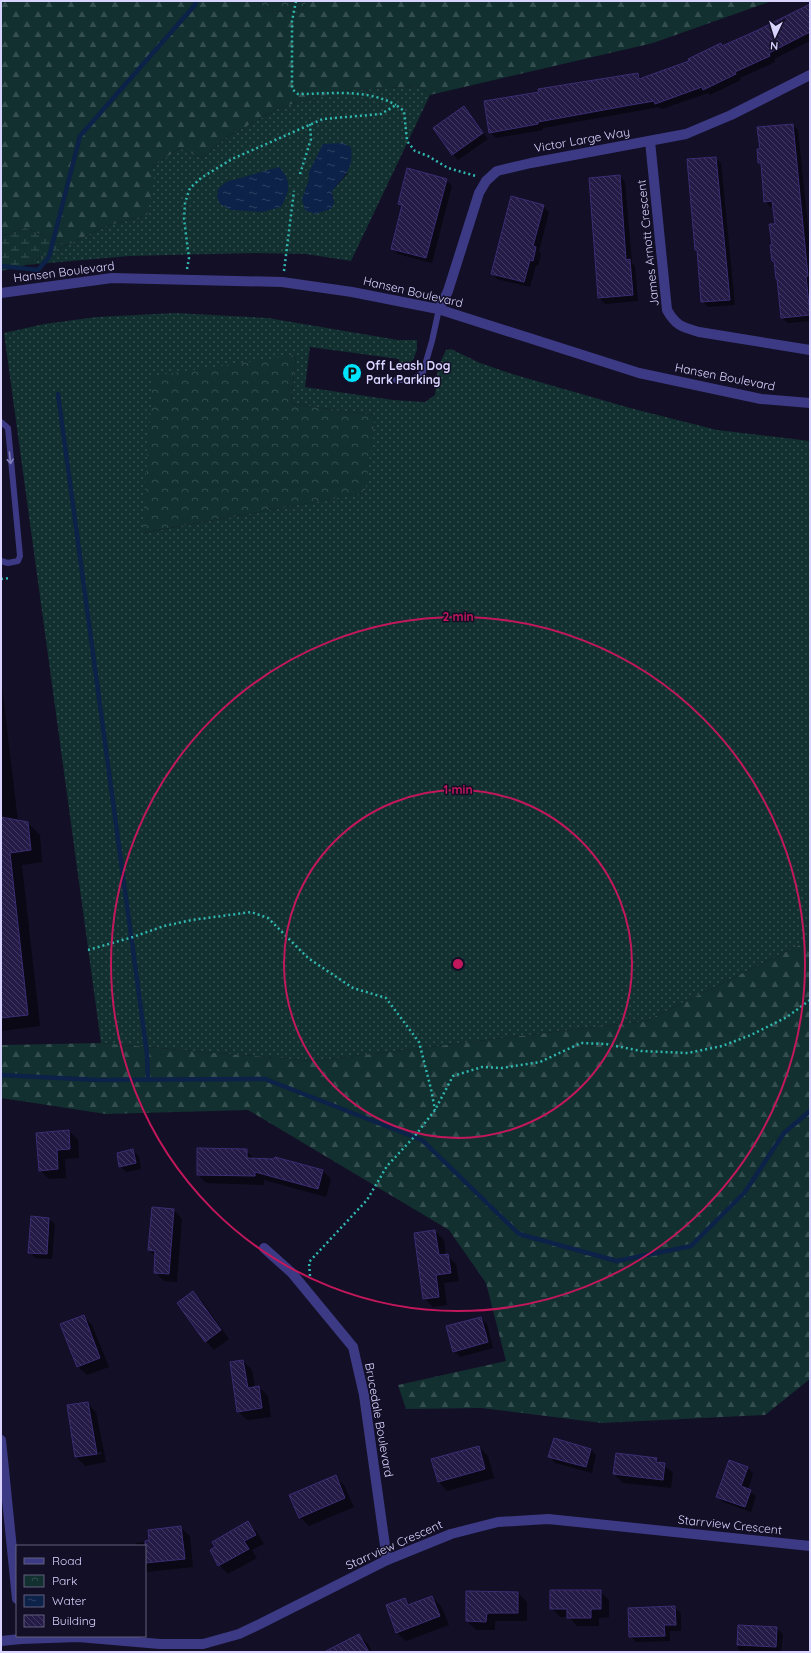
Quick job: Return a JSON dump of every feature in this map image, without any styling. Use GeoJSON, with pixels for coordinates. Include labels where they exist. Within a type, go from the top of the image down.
{"type":"FeatureCollection","features":[{"type":"Feature","properties":{"kind":"street","name":"Victor Large Way"},"geometry":{"type":"LineString","coordinates":[[439,309],[448,292],[479,193],[486,181],[497,171],[531,163],[686,134],[731,115],[810,75]]}},
{"type":"Feature","properties":{"kind":"street","name":"James Arnott Crescent"},"geometry":{"type":"LineString","coordinates":[[650,141],[668,310],[674,321],[686,328],[699,332],[810,350]]}},
{"type":"Feature","properties":{"kind":"street","name":"Hansen Boulevard"},"geometry":{"type":"LineString","coordinates":[[1,293],[112,278],[282,282],[352,292],[439,309],[639,373],[760,399],[810,403]]}},
{"type":"Feature","properties":{"kind":"street","name":"Brucedale Boulevard"},"geometry":{"type":"LineString","coordinates":[[264,1248],[292,1273],[352,1347],[364,1395],[388,1560]]}},
{"type":"Feature","properties":{"kind":"street"},"geometry":{"type":"LineString","coordinates":[[1,1440],[16,1589]]}},
{"type":"Feature","properties":{"kind":"street","name":"Starrview Crescent"},"geometry":{"type":"LineString","coordinates":[[1,1641],[21,1637],[78,1637],[160,1644],[210,1643],[239,1634],[388,1560],[451,1534],[498,1522],[548,1519],[810,1546]]}},
{"type":"Feature","properties":{"kind":"lane"},"geometry":{"type":"LineString","coordinates":[[396,380],[413,380],[423,372],[439,309]]}},
{"type":"Feature","properties":{"kind":"lane"},"geometry":{"type":"LineString","coordinates":[[1,422],[8,428],[20,556],[18,561],[8,563],[1,562]]}},
{"type":"Feature","properties":{"kind":"path"},"geometry":{"type":"LineString","coordinates":[[296,1],[292,21],[292,89],[298,94],[364,94],[384,98],[404,111],[407,141],[415,151],[428,156],[448,168],[476,176],[486,181]]}},
{"type":"Feature","properties":{"kind":"path"},"geometry":{"type":"LineString","coordinates":[[185,280],[189,258],[184,219],[185,203],[190,188],[201,178],[232,159],[323,118],[381,114],[396,105]]}},
{"type":"Feature","properties":{"kind":"path"},"geometry":{"type":"LineString","coordinates":[[300,174],[311,139],[310,124]]}},
{"type":"Feature","properties":{"kind":"path"},"geometry":{"type":"LineString","coordinates":[[282,282],[294,191]]}},
{"type":"Feature","properties":{"kind":"path"},"geometry":{"type":"LineString","coordinates":[[1,579],[10,578]]}},
{"type":"Feature","properties":{"kind":"path"},"geometry":{"type":"LineString","coordinates":[[88,950],[164,926],[192,920],[251,912],[268,918],[308,958],[353,988],[386,998],[419,1042],[435,1110]]}},
{"type":"Feature","properties":{"kind":"path"},"geometry":{"type":"LineString","coordinates":[[309,1262],[367,1200],[386,1166],[414,1137],[435,1110],[453,1076],[482,1067],[502,1068],[540,1062],[581,1043],[606,1044],[641,1050],[688,1053],[722,1046],[751,1035],[787,1017],[810,1000]]}},
{"type":"Feature","properties":{"kind":"green space"},"geometry":{"type":"Polygon","coordinates":[[[1,1],[257,1],[261,4],[265,11],[302,13],[306,1],[772,1],[653,43],[430,95],[419,86],[340,91],[281,107],[227,137],[203,158],[179,148],[150,169],[154,178],[147,215],[106,226],[67,245],[25,228],[1,236],[1,1]]]}},
{"type":"Feature","properties":{"kind":"green space"},"geometry":{"type":"Polygon","coordinates":[[[257,1],[306,1],[302,13],[265,11],[261,4],[257,1]]]}},
{"type":"Feature","properties":{"kind":"green space"},"geometry":{"type":"Polygon","coordinates":[[[419,86],[430,95],[351,261],[306,254],[254,253],[129,256],[26,265],[106,226],[147,215],[150,169],[179,148],[203,158],[227,137],[281,107],[339,91],[419,86]],[[348,173],[309,180],[305,190],[334,203],[332,191],[348,173]]]}},
{"type":"Feature","properties":{"kind":"green space"},"geometry":{"type":"Polygon","coordinates":[[[25,228],[67,245],[26,265],[1,271],[1,236],[25,228]]]}},
{"type":"Feature","properties":{"kind":"green space"},"geometry":{"type":"Polygon","coordinates":[[[175,313],[268,318],[398,340],[417,340],[417,350],[413,360],[405,365],[399,365],[399,359],[310,347],[305,387],[393,400],[425,402],[435,395],[438,367],[446,350],[451,349],[480,363],[512,374],[630,408],[717,430],[810,441],[810,940],[646,1021],[313,1061],[101,1043],[4,333],[44,324],[97,317],[175,313]],[[296,355],[143,533],[364,493],[375,415],[291,404],[296,355]]]}},
{"type":"Feature","properties":{"kind":"green space"},"geometry":{"type":"Polygon","coordinates":[[[296,355],[291,404],[375,415],[365,493],[142,533],[153,376],[296,355]]]}},
{"type":"Feature","properties":{"kind":"green space"},"geometry":{"type":"Polygon","coordinates":[[[810,940],[810,1379],[765,1415],[602,1423],[482,1408],[406,1409],[398,1385],[506,1361],[486,1283],[449,1230],[248,1110],[106,1114],[1,1098],[1,1045],[101,1043],[313,1061],[646,1021],[810,940]]]}},
{"type":"Feature","properties":{"kind":"water"},"geometry":{"type":"Polygon","coordinates":[[[343,143],[351,147],[351,161],[345,176],[332,191],[334,203],[331,209],[315,214],[305,210],[302,199],[309,180],[309,172],[323,144],[343,143]]]}},
{"type":"Feature","properties":{"kind":"water"},"geometry":{"type":"Polygon","coordinates":[[[279,167],[288,182],[288,191],[281,207],[262,212],[231,210],[220,204],[217,197],[218,189],[226,182],[279,167]]]}},
{"type":"Feature","properties":{"kind":"building"},"geometry":{"type":"Polygon","coordinates":[[[810,4],[810,32],[769,53],[770,56],[735,72],[736,74],[703,90],[702,87],[655,104],[654,101],[631,105],[538,122],[538,124],[489,133],[484,101],[539,92],[538,89],[638,73],[639,79],[689,61],[688,59],[721,43],[722,46],[810,4]]]}},
{"type":"Feature","properties":{"kind":"building"},"geometry":{"type":"Polygon","coordinates":[[[464,106],[483,133],[452,155],[433,128],[464,106]]]}},
{"type":"Feature","properties":{"kind":"building"},"geometry":{"type":"Polygon","coordinates":[[[793,124],[808,276],[806,276],[810,315],[781,318],[777,279],[774,261],[772,261],[770,245],[772,245],[769,224],[775,224],[772,201],[764,202],[761,163],[758,163],[757,149],[760,149],[757,127],[793,124]]]}},
{"type":"Feature","properties":{"kind":"building"},"geometry":{"type":"Polygon","coordinates":[[[716,157],[730,300],[701,302],[687,159],[716,157]]]}},
{"type":"Feature","properties":{"kind":"building"},"geometry":{"type":"Polygon","coordinates":[[[407,168],[447,179],[426,258],[391,249],[402,205],[398,204],[407,168]]]}},
{"type":"Feature","properties":{"kind":"building"},"geometry":{"type":"Polygon","coordinates":[[[620,175],[626,260],[630,259],[633,295],[598,298],[589,178],[620,175]]]}},
{"type":"Feature","properties":{"kind":"building"},"geometry":{"type":"Polygon","coordinates":[[[511,196],[544,205],[533,246],[536,247],[533,261],[530,260],[524,282],[491,274],[511,196]]]}},
{"type":"Feature","properties":{"kind":"building"},"geometry":{"type":"Polygon","coordinates":[[[1,817],[28,822],[31,850],[10,853],[28,1015],[1,1018],[1,817]]]}},
{"type":"Feature","properties":{"kind":"building"},"geometry":{"type":"Polygon","coordinates":[[[69,1130],[70,1149],[57,1150],[58,1169],[39,1171],[36,1133],[69,1130]]]}},
{"type":"Feature","properties":{"kind":"building"},"geometry":{"type":"Polygon","coordinates":[[[197,1148],[247,1149],[247,1158],[274,1159],[275,1157],[323,1170],[318,1189],[255,1172],[255,1176],[197,1175],[197,1148]]]}},
{"type":"Feature","properties":{"kind":"building"},"geometry":{"type":"Polygon","coordinates":[[[133,1149],[136,1163],[119,1167],[117,1153],[133,1149]]]}},
{"type":"Feature","properties":{"kind":"building"},"geometry":{"type":"Polygon","coordinates":[[[152,1207],[174,1209],[169,1274],[154,1273],[155,1251],[148,1250],[152,1207]]]}},
{"type":"Feature","properties":{"kind":"building"},"geometry":{"type":"Polygon","coordinates":[[[31,1216],[49,1218],[47,1254],[28,1253],[31,1216]]]}},
{"type":"Feature","properties":{"kind":"building"},"geometry":{"type":"Polygon","coordinates":[[[435,1230],[439,1255],[448,1254],[451,1273],[436,1275],[439,1297],[423,1299],[414,1233],[435,1230]]]}},
{"type":"Feature","properties":{"kind":"building"},"geometry":{"type":"Polygon","coordinates":[[[193,1291],[221,1330],[205,1342],[177,1303],[193,1291]]]}},
{"type":"Feature","properties":{"kind":"building"},"geometry":{"type":"Polygon","coordinates":[[[84,1315],[100,1358],[77,1367],[60,1324],[84,1315]]]}},
{"type":"Feature","properties":{"kind":"building"},"geometry":{"type":"Polygon","coordinates":[[[481,1317],[488,1342],[453,1352],[446,1326],[481,1317]]]}},
{"type":"Feature","properties":{"kind":"building"},"geometry":{"type":"Polygon","coordinates":[[[243,1360],[248,1388],[259,1386],[262,1408],[237,1412],[230,1362],[243,1360]]]}},
{"type":"Feature","properties":{"kind":"building"},"geometry":{"type":"Polygon","coordinates":[[[88,1402],[97,1454],[75,1457],[67,1405],[88,1402]]]}},
{"type":"Feature","properties":{"kind":"building"},"geometry":{"type":"Polygon","coordinates":[[[554,1438],[591,1449],[586,1467],[548,1457],[554,1438]]]}},
{"type":"Feature","properties":{"kind":"building"},"geometry":{"type":"Polygon","coordinates":[[[479,1446],[485,1469],[438,1482],[431,1459],[479,1446]]]}},
{"type":"Feature","properties":{"kind":"building"},"geometry":{"type":"Polygon","coordinates":[[[616,1453],[657,1458],[656,1462],[665,1463],[663,1480],[613,1474],[616,1453]]]}},
{"type":"Feature","properties":{"kind":"building"},"geometry":{"type":"Polygon","coordinates":[[[729,1460],[748,1467],[741,1486],[751,1490],[745,1507],[716,1497],[729,1460]]]}},
{"type":"Feature","properties":{"kind":"building"},"geometry":{"type":"Polygon","coordinates":[[[336,1475],[345,1498],[299,1518],[289,1495],[336,1475]]]}},
{"type":"Feature","properties":{"kind":"building"},"geometry":{"type":"Polygon","coordinates":[[[248,1521],[256,1535],[244,1541],[249,1549],[218,1566],[210,1550],[215,1547],[212,1542],[248,1521]]]}},
{"type":"Feature","properties":{"kind":"building"},"geometry":{"type":"Polygon","coordinates":[[[181,1526],[185,1559],[146,1563],[145,1541],[149,1540],[148,1530],[181,1526]]]}},
{"type":"Feature","properties":{"kind":"building"},"geometry":{"type":"Polygon","coordinates":[[[550,1590],[601,1590],[601,1609],[591,1609],[591,1618],[567,1618],[567,1609],[550,1609],[550,1590]]]}},
{"type":"Feature","properties":{"kind":"building"},"geometry":{"type":"Polygon","coordinates":[[[466,1591],[518,1592],[518,1613],[487,1613],[486,1622],[466,1621],[466,1591]]]}},
{"type":"Feature","properties":{"kind":"building"},"geometry":{"type":"Polygon","coordinates":[[[432,1596],[440,1616],[396,1633],[386,1605],[405,1598],[408,1605],[432,1596]]]}},
{"type":"Feature","properties":{"kind":"building"},"geometry":{"type":"Polygon","coordinates":[[[675,1606],[676,1625],[664,1625],[665,1636],[629,1637],[628,1608],[675,1606]]]}},
{"type":"Feature","properties":{"kind":"building"},"geometry":{"type":"Polygon","coordinates":[[[738,1625],[777,1627],[776,1647],[737,1645],[738,1625]]]}},
{"type":"Feature","properties":{"kind":"building"},"geometry":{"type":"Polygon","coordinates":[[[359,1634],[369,1652],[324,1652],[359,1634]]]}},
{"type":"Feature","properties":{"kind":"waterway"},"geometry":{"type":"LineString","coordinates":[[1,266],[38,270],[49,257],[80,136],[195,5],[196,1]]}},
{"type":"Feature","properties":{"kind":"waterway"},"geometry":{"type":"LineString","coordinates":[[58,394],[147,1054],[148,1080]]}},
{"type":"Feature","properties":{"kind":"waterway"},"geometry":{"type":"LineString","coordinates":[[1,1075],[98,1080],[265,1079],[422,1140],[519,1234],[617,1261],[691,1246],[745,1192],[784,1133],[810,1111]]}},
{"type":"Feature","properties":{"kind":"place","name":"Off Leash Dog Park Parking"},"geometry":{"type":"Point","coordinates":[352,373]}}]}
